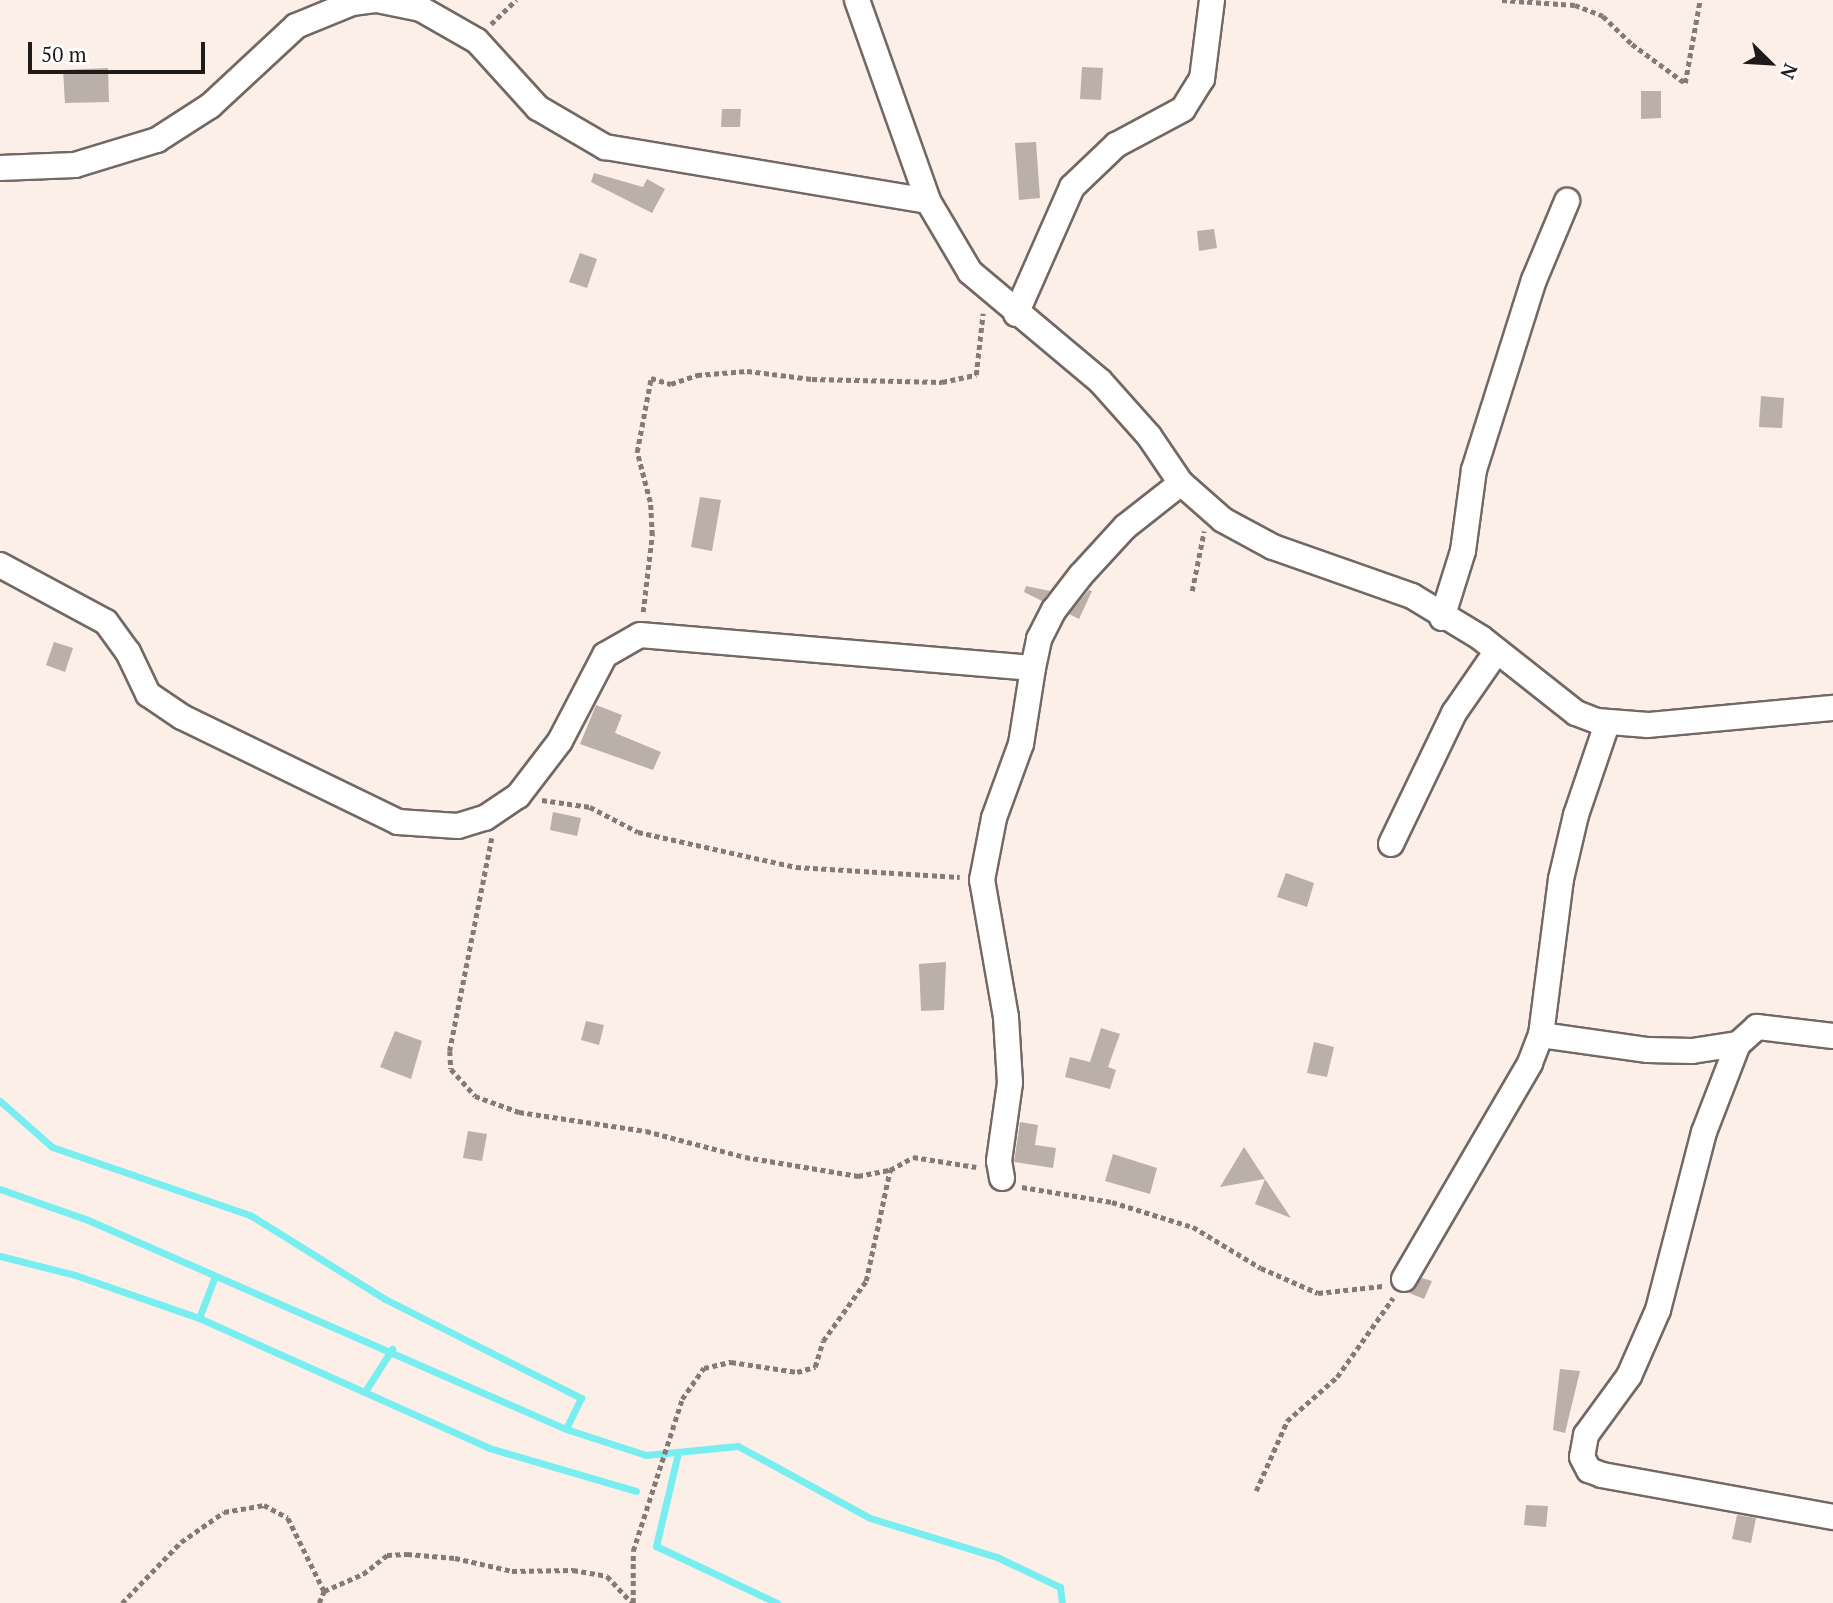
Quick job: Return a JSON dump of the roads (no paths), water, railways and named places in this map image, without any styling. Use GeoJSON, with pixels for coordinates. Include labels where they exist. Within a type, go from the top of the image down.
{"type":"FeatureCollection","features":[{"type":"Feature","properties":{"kind":"street"},"geometry":{"type":"LineString","coordinates":[[0,168],[75,166],[157,141],[210,106],[296,26],[352,3],[377,0],[421,9],[477,41],[538,108],[605,147],[928,201]]}},
{"type":"Feature","properties":{"kind":"street"},"geometry":{"type":"LineString","coordinates":[[856,0],[928,201],[970,272],[1016,314],[1100,381],[1149,436],[1181,483],[1212,511],[1273,547],[1412,596],[1442,618],[1497,651],[1576,713],[1608,724],[1673,723],[1833,708]]}},
{"type":"Feature","properties":{"kind":"street"},"geometry":{"type":"LineString","coordinates":[[1016,314],[1072,187],[1116,145],[1183,109],[1196,89],[1202,79],[1212,0]]}},
{"type":"Feature","properties":{"kind":"street"},"geometry":{"type":"LineString","coordinates":[[1442,618],[1463,551],[1474,470],[1534,280],[1567,201]]}},
{"type":"Feature","properties":{"kind":"street"},"geometry":{"type":"LineString","coordinates":[[1002,1178],[999,1161],[1010,1083],[1006,1017],[982,880],[994,818],[1021,744],[1039,639],[1074,584],[1125,527],[1181,483]]}},
{"type":"Feature","properties":{"kind":"street"},"geometry":{"type":"LineString","coordinates":[[0,565],[106,622],[128,652],[148,694],[159,703],[356,805],[422,827],[458,826],[508,803],[560,741],[605,655],[640,635],[1033,668]]}},
{"type":"Feature","properties":{"kind":"street"},"geometry":{"type":"LineString","coordinates":[[1391,845],[1454,713],[1497,651]]}},
{"type":"Feature","properties":{"kind":"street"},"geometry":{"type":"LineString","coordinates":[[1404,1279],[1481,1139],[1530,1062],[1541,1035],[1561,879],[1576,815],[1608,724]]}},
{"type":"Feature","properties":{"kind":"street"},"geometry":{"type":"LineString","coordinates":[[1833,1036],[1756,1027],[1738,1044],[1700,1143],[1658,1310],[1629,1376],[1586,1435],[1582,1457],[1589,1470],[1602,1475],[1833,1517]]}},
{"type":"Feature","properties":{"kind":"street"},"geometry":{"type":"LineString","coordinates":[[1541,1035],[1648,1049],[1692,1051],[1738,1044]]}},
{"type":"Feature","properties":{"kind":"waterway"},"geometry":{"type":"LineString","coordinates":[[0,1101],[52,1147],[250,1215],[385,1299],[581,1398],[566,1429]]}},
{"type":"Feature","properties":{"kind":"waterway"},"geometry":{"type":"LineString","coordinates":[[0,1189],[88,1220],[566,1429],[646,1455],[738,1446],[870,1518],[997,1557],[1060,1587],[1062,1603]]}},
{"type":"Feature","properties":{"kind":"waterway"},"geometry":{"type":"LineString","coordinates":[[0,1256],[75,1275],[199,1318],[489,1448],[636,1491]]}},
{"type":"Feature","properties":{"kind":"waterway"},"geometry":{"type":"LineString","coordinates":[[199,1318],[215,1276]]}},
{"type":"Feature","properties":{"kind":"waterway"},"geometry":{"type":"LineString","coordinates":[[366,1390],[392,1349]]}},
{"type":"Feature","properties":{"kind":"waterway"},"geometry":{"type":"LineString","coordinates":[[678,1453],[656,1546],[777,1603]]}}]}
